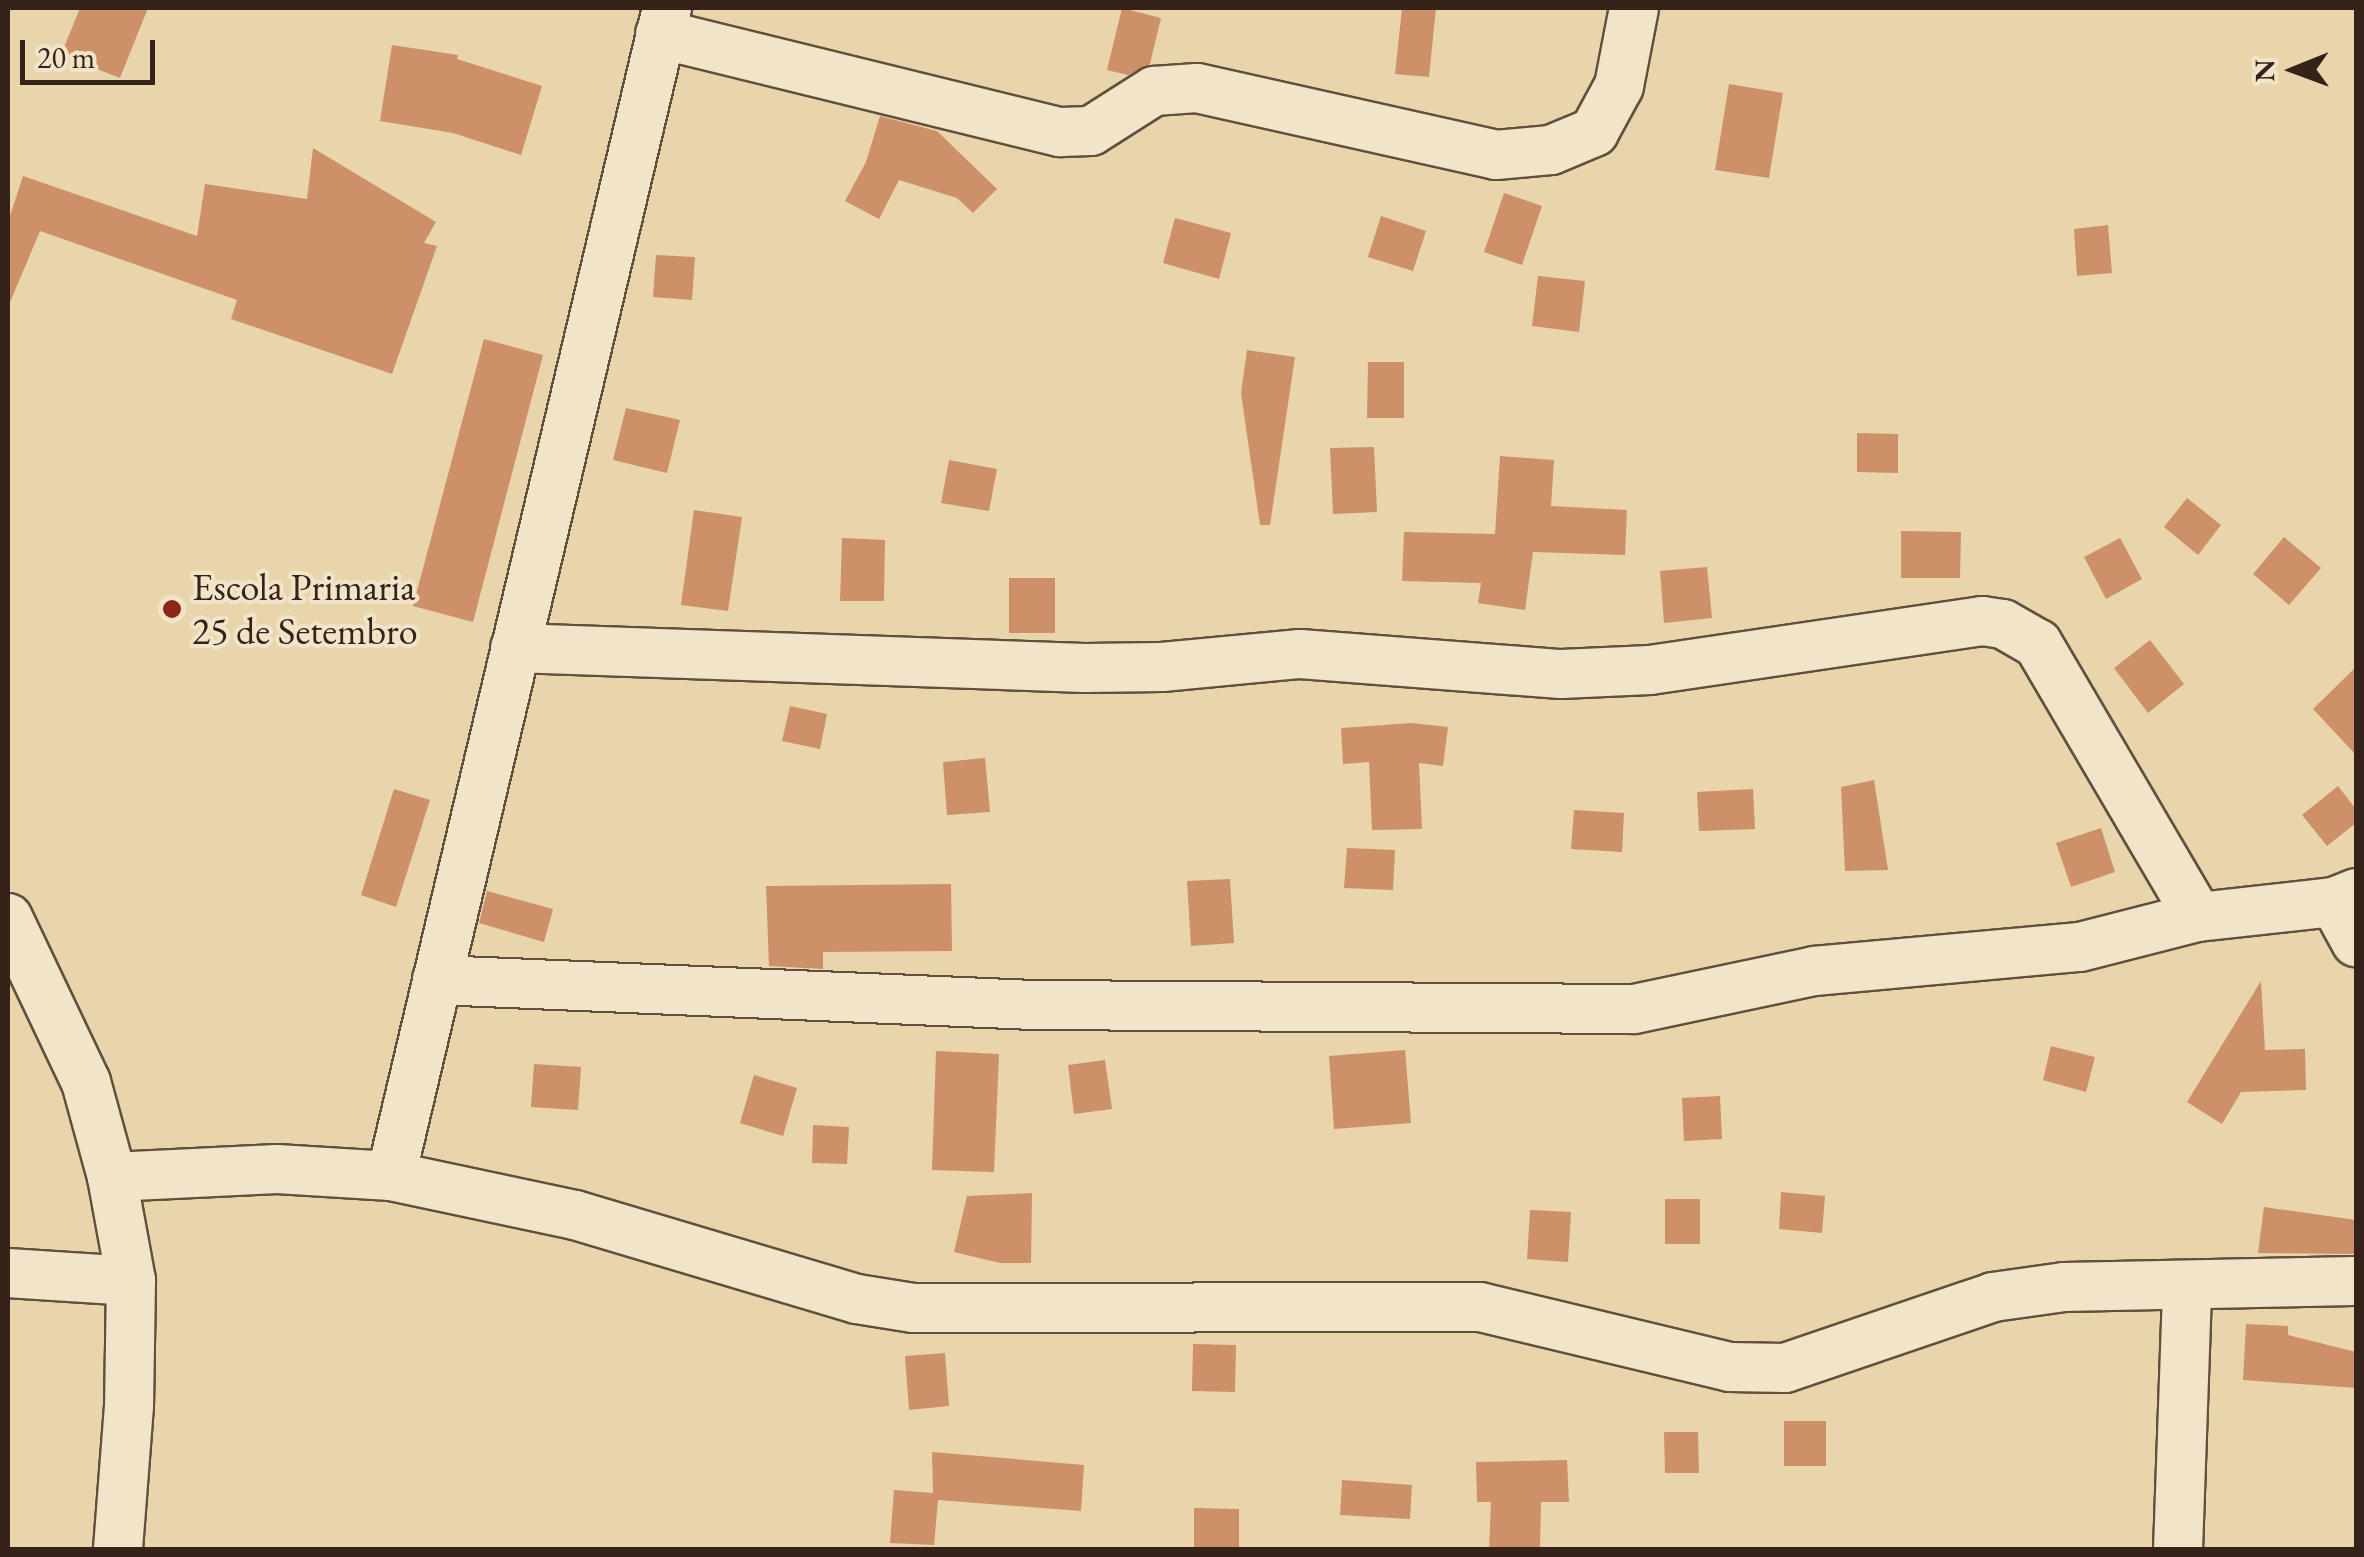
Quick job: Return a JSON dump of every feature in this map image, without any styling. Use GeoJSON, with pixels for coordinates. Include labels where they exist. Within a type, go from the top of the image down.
{"type":"FeatureCollection","features":[{"type":"Feature","properties":{"kind":"street"},"geometry":{"type":"LineString","coordinates":[[391,1176],[664,21],[1060,132],[1091,131],[1154,91],[1196,88],[1496,155],[1550,150],[1594,132],[1620,86],[1634,8]]}},
{"type":"Feature","properties":{"kind":"street"},"geometry":{"type":"LineString","coordinates":[[515,648],[1086,668],[1162,667],[1300,654],[1561,674],[1650,670],[1982,622],[2003,624],[2038,644],[2198,917]]}},
{"type":"Feature","properties":{"kind":"street"},"geometry":{"type":"LineString","coordinates":[[437,980],[1033,1005],[1634,1009],[1814,971],[2080,947],[2198,917],[2349,913]]}},
{"type":"Feature","properties":{"kind":"street"},"geometry":{"type":"LineString","coordinates":[[8,918],[86,1082],[112,1177],[131,1281],[129,1406],[118,1550]]}},
{"type":"Feature","properties":{"kind":"street"},"geometry":{"type":"LineString","coordinates":[[112,1177],[277,1169],[391,1176],[575,1216],[857,1299],[913,1308],[1480,1307],[1730,1367],[1785,1368],[1993,1296],[2064,1288],[2356,1281]]}},
{"type":"Feature","properties":{"kind":"street"},"geometry":{"type":"LineString","coordinates":[[8,1273],[131,1281]]}},
{"type":"Feature","properties":{"kind":"street"},"geometry":{"type":"LineString","coordinates":[[2178,1550],[2187,1286]]}},
{"type":"Feature","properties":{"kind":"building"},"geometry":{"type":"Polygon","coordinates":[[[80,8],[148,8],[120,78],[61,55],[80,8]]]}},
{"type":"Feature","properties":{"kind":"building"},"geometry":{"type":"Polygon","coordinates":[[[1122,8],[1161,18],[1150,64],[1128,75],[1107,70],[1122,8]]]}},
{"type":"Feature","properties":{"kind":"building"},"geometry":{"type":"Polygon","coordinates":[[[1402,8],[1436,8],[1429,77],[1395,74],[1402,8]]]}},
{"type":"Feature","properties":{"kind":"building"},"geometry":{"type":"Polygon","coordinates":[[[392,45],[458,55],[457,59],[542,86],[521,155],[453,133],[380,121],[392,45]]]}},
{"type":"Feature","properties":{"kind":"building"},"geometry":{"type":"Polygon","coordinates":[[[1729,84],[1783,93],[1769,178],[1715,170],[1729,84]]]}},
{"type":"Feature","properties":{"kind":"building"},"geometry":{"type":"Polygon","coordinates":[[[880,116],[937,131],[997,189],[973,213],[957,198],[899,180],[879,219],[845,201],[866,162],[880,116]]]}},
{"type":"Feature","properties":{"kind":"building"},"geometry":{"type":"Polygon","coordinates":[[[313,148],[436,222],[424,243],[437,246],[392,374],[231,319],[237,300],[40,231],[8,307],[8,222],[23,176],[197,236],[205,184],[307,199],[313,148]]]}},
{"type":"Feature","properties":{"kind":"building"},"geometry":{"type":"Polygon","coordinates":[[[1504,193],[1542,206],[1522,265],[1484,252],[1504,193]]]}},
{"type":"Feature","properties":{"kind":"building"},"geometry":{"type":"Polygon","coordinates":[[[1381,216],[1426,231],[1413,271],[1368,257],[1381,216]]]}},
{"type":"Feature","properties":{"kind":"building"},"geometry":{"type":"Polygon","coordinates":[[[1175,218],[1231,233],[1219,279],[1163,263],[1175,218]]]}},
{"type":"Feature","properties":{"kind":"building"},"geometry":{"type":"Polygon","coordinates":[[[2108,225],[2112,273],[2077,276],[2074,229],[2108,225]]]}},
{"type":"Feature","properties":{"kind":"building"},"geometry":{"type":"Polygon","coordinates":[[[656,255],[695,257],[692,300],[653,297],[656,255]]]}},
{"type":"Feature","properties":{"kind":"building"},"geometry":{"type":"Polygon","coordinates":[[[1538,276],[1585,281],[1579,332],[1532,326],[1538,276]]]}},
{"type":"Feature","properties":{"kind":"building"},"geometry":{"type":"Polygon","coordinates":[[[484,339],[543,355],[473,622],[413,606],[484,339]]]}},
{"type":"Feature","properties":{"kind":"building"},"geometry":{"type":"Polygon","coordinates":[[[1247,350],[1295,357],[1270,525],[1260,525],[1241,393],[1247,350]]]}},
{"type":"Feature","properties":{"kind":"building"},"geometry":{"type":"Polygon","coordinates":[[[1368,362],[1404,362],[1404,418],[1367,418],[1368,362]]]}},
{"type":"Feature","properties":{"kind":"building"},"geometry":{"type":"Polygon","coordinates":[[[626,408],[680,420],[667,473],[613,460],[626,408]]]}},
{"type":"Feature","properties":{"kind":"building"},"geometry":{"type":"Polygon","coordinates":[[[1857,433],[1898,434],[1898,473],[1857,472],[1857,433]]]}},
{"type":"Feature","properties":{"kind":"building"},"geometry":{"type":"Polygon","coordinates":[[[1374,447],[1377,512],[1333,514],[1330,448],[1374,447]]]}},
{"type":"Feature","properties":{"kind":"building"},"geometry":{"type":"Polygon","coordinates":[[[1500,456],[1554,460],[1551,506],[1627,510],[1625,555],[1533,552],[1525,610],[1478,603],[1481,583],[1402,581],[1404,532],[1495,534],[1500,456]]]}},
{"type":"Feature","properties":{"kind":"building"},"geometry":{"type":"Polygon","coordinates":[[[949,460],[997,469],[989,511],[941,503],[949,460]]]}},
{"type":"Feature","properties":{"kind":"building"},"geometry":{"type":"Polygon","coordinates":[[[2187,498],[2221,525],[2198,555],[2164,527],[2187,498]]]}},
{"type":"Feature","properties":{"kind":"building"},"geometry":{"type":"Polygon","coordinates":[[[694,510],[742,517],[728,611],[681,605],[694,510]]]}},
{"type":"Feature","properties":{"kind":"building"},"geometry":{"type":"Polygon","coordinates":[[[1901,531],[1961,532],[1960,578],[1901,578],[1901,531]]]}},
{"type":"Feature","properties":{"kind":"building"},"geometry":{"type":"Polygon","coordinates":[[[2284,537],[2321,568],[2289,605],[2253,574],[2284,537]]]}},
{"type":"Feature","properties":{"kind":"building"},"geometry":{"type":"Polygon","coordinates":[[[842,538],[885,540],[884,601],[840,601],[842,538]]]}},
{"type":"Feature","properties":{"kind":"building"},"geometry":{"type":"Polygon","coordinates":[[[2120,538],[2142,579],[2106,599],[2084,557],[2120,538]]]}},
{"type":"Feature","properties":{"kind":"building"},"geometry":{"type":"Polygon","coordinates":[[[1707,567],[1712,618],[1664,623],[1660,571],[1707,567]]]}},
{"type":"Feature","properties":{"kind":"building"},"geometry":{"type":"Polygon","coordinates":[[[1009,578],[1055,578],[1055,633],[1009,633],[1009,578]]]}},
{"type":"Feature","properties":{"kind":"building"},"geometry":{"type":"Polygon","coordinates":[[[2150,640],[2184,684],[2148,713],[2114,668],[2150,640]]]}},
{"type":"Feature","properties":{"kind":"building"},"geometry":{"type":"Polygon","coordinates":[[[2356,667],[2356,755],[2313,709],[2356,667]]]}},
{"type":"Feature","properties":{"kind":"building"},"geometry":{"type":"Polygon","coordinates":[[[790,706],[827,714],[820,749],[782,741],[790,706]]]}},
{"type":"Feature","properties":{"kind":"building"},"geometry":{"type":"Polygon","coordinates":[[[1412,723],[1448,727],[1443,766],[1419,763],[1422,829],[1372,830],[1369,762],[1343,764],[1341,728],[1412,723]]]}},
{"type":"Feature","properties":{"kind":"building"},"geometry":{"type":"Polygon","coordinates":[[[985,758],[990,812],[947,815],[943,762],[985,758]]]}},
{"type":"Feature","properties":{"kind":"building"},"geometry":{"type":"Polygon","coordinates":[[[1874,780],[1888,870],[1845,871],[1841,787],[1874,780]]]}},
{"type":"Feature","properties":{"kind":"building"},"geometry":{"type":"Polygon","coordinates":[[[2338,786],[2356,809],[2356,823],[2327,846],[2302,815],[2338,786]]]}},
{"type":"Feature","properties":{"kind":"building"},"geometry":{"type":"Polygon","coordinates":[[[394,789],[430,800],[396,907],[361,895],[394,789]]]}},
{"type":"Feature","properties":{"kind":"building"},"geometry":{"type":"Polygon","coordinates":[[[1753,789],[1755,829],[1699,831],[1697,792],[1753,789]]]}},
{"type":"Feature","properties":{"kind":"building"},"geometry":{"type":"Polygon","coordinates":[[[1574,810],[1624,813],[1622,852],[1571,849],[1574,810]]]}},
{"type":"Feature","properties":{"kind":"building"},"geometry":{"type":"Polygon","coordinates":[[[2101,828],[2115,872],[2071,887],[2056,843],[2101,828]]]}},
{"type":"Feature","properties":{"kind":"building"},"geometry":{"type":"Polygon","coordinates":[[[1347,848],[1395,850],[1393,890],[1344,888],[1347,848]]]}},
{"type":"Feature","properties":{"kind":"building"},"geometry":{"type":"Polygon","coordinates":[[[1230,879],[1234,943],[1191,946],[1187,881],[1230,879]]]}},
{"type":"Feature","properties":{"kind":"building"},"geometry":{"type":"Polygon","coordinates":[[[951,884],[952,951],[823,952],[823,969],[769,966],[766,886],[951,884]]]}},
{"type":"Feature","properties":{"kind":"building"},"geometry":{"type":"Polygon","coordinates":[[[487,891],[553,909],[544,942],[479,923],[487,891]]]}},
{"type":"Feature","properties":{"kind":"building"},"geometry":{"type":"Polygon","coordinates":[[[2261,981],[2265,1050],[2305,1049],[2306,1090],[2241,1092],[2222,1124],[2187,1102],[2261,981]]]}},
{"type":"Feature","properties":{"kind":"building"},"geometry":{"type":"Polygon","coordinates":[[[2051,1046],[2095,1057],[2086,1092],[2043,1080],[2051,1046]]]}},
{"type":"Feature","properties":{"kind":"building"},"geometry":{"type":"Polygon","coordinates":[[[1405,1050],[1411,1123],[1334,1129],[1329,1056],[1405,1050]]]}},
{"type":"Feature","properties":{"kind":"building"},"geometry":{"type":"Polygon","coordinates":[[[936,1051],[999,1054],[994,1172],[932,1170],[936,1051]]]}},
{"type":"Feature","properties":{"kind":"building"},"geometry":{"type":"Polygon","coordinates":[[[1105,1060],[1112,1109],[1074,1114],[1068,1065],[1105,1060]]]}},
{"type":"Feature","properties":{"kind":"building"},"geometry":{"type":"Polygon","coordinates":[[[534,1064],[581,1067],[578,1110],[531,1107],[534,1064]]]}},
{"type":"Feature","properties":{"kind":"building"},"geometry":{"type":"Polygon","coordinates":[[[754,1075],[797,1088],[783,1136],[740,1123],[754,1075]]]}},
{"type":"Feature","properties":{"kind":"building"},"geometry":{"type":"Polygon","coordinates":[[[1720,1096],[1722,1139],[1684,1141],[1682,1098],[1720,1096]]]}},
{"type":"Feature","properties":{"kind":"building"},"geometry":{"type":"Polygon","coordinates":[[[813,1125],[849,1127],[847,1164],[812,1163],[813,1125]]]}},
{"type":"Feature","properties":{"kind":"building"},"geometry":{"type":"Polygon","coordinates":[[[1781,1192],[1825,1196],[1822,1233],[1779,1229],[1781,1192]]]}},
{"type":"Feature","properties":{"kind":"building"},"geometry":{"type":"Polygon","coordinates":[[[1032,1193],[1031,1263],[1000,1263],[954,1252],[967,1196],[1032,1193]]]}},
{"type":"Feature","properties":{"kind":"building"},"geometry":{"type":"Polygon","coordinates":[[[1665,1199],[1700,1199],[1700,1244],[1665,1244],[1665,1199]]]}},
{"type":"Feature","properties":{"kind":"building"},"geometry":{"type":"Polygon","coordinates":[[[2264,1207],[2356,1220],[2356,1254],[2258,1253],[2264,1207]]]}},
{"type":"Feature","properties":{"kind":"building"},"geometry":{"type":"Polygon","coordinates":[[[1530,1210],[1571,1212],[1568,1262],[1527,1259],[1530,1210]]]}},
{"type":"Feature","properties":{"kind":"building"},"geometry":{"type":"Polygon","coordinates":[[[2246,1324],[2288,1326],[2288,1335],[2356,1352],[2356,1388],[2243,1380],[2246,1324]]]}},
{"type":"Feature","properties":{"kind":"building"},"geometry":{"type":"Polygon","coordinates":[[[1193,1344],[1236,1345],[1235,1392],[1192,1391],[1193,1344]]]}},
{"type":"Feature","properties":{"kind":"building"},"geometry":{"type":"Polygon","coordinates":[[[945,1353],[949,1406],[909,1410],[905,1356],[945,1353]]]}},
{"type":"Feature","properties":{"kind":"building"},"geometry":{"type":"Polygon","coordinates":[[[1784,1421],[1826,1421],[1826,1466],[1784,1466],[1784,1421]]]}},
{"type":"Feature","properties":{"kind":"building"},"geometry":{"type":"Polygon","coordinates":[[[1664,1432],[1698,1432],[1699,1473],[1665,1473],[1664,1432]]]}},
{"type":"Feature","properties":{"kind":"building"},"geometry":{"type":"Polygon","coordinates":[[[932,1452],[1084,1465],[1081,1511],[938,1500],[934,1545],[890,1543],[894,1490],[933,1493],[932,1452]]]}},
{"type":"Feature","properties":{"kind":"building"},"geometry":{"type":"Polygon","coordinates":[[[1567,1460],[1569,1502],[1541,1502],[1540,1550],[1489,1550],[1491,1502],[1477,1502],[1476,1462],[1567,1460]]]}},
{"type":"Feature","properties":{"kind":"building"},"geometry":{"type":"Polygon","coordinates":[[[1342,1480],[1412,1485],[1410,1519],[1340,1515],[1342,1480]]]}},
{"type":"Feature","properties":{"kind":"building"},"geometry":{"type":"Polygon","coordinates":[[[1194,1508],[1239,1509],[1239,1550],[1194,1550],[1194,1508]]]}},
{"type":"Feature","properties":{"kind":"place","name":"Escola Primaria 25 de Setembro"},"geometry":{"type":"Point","coordinates":[172,609]}}]}
